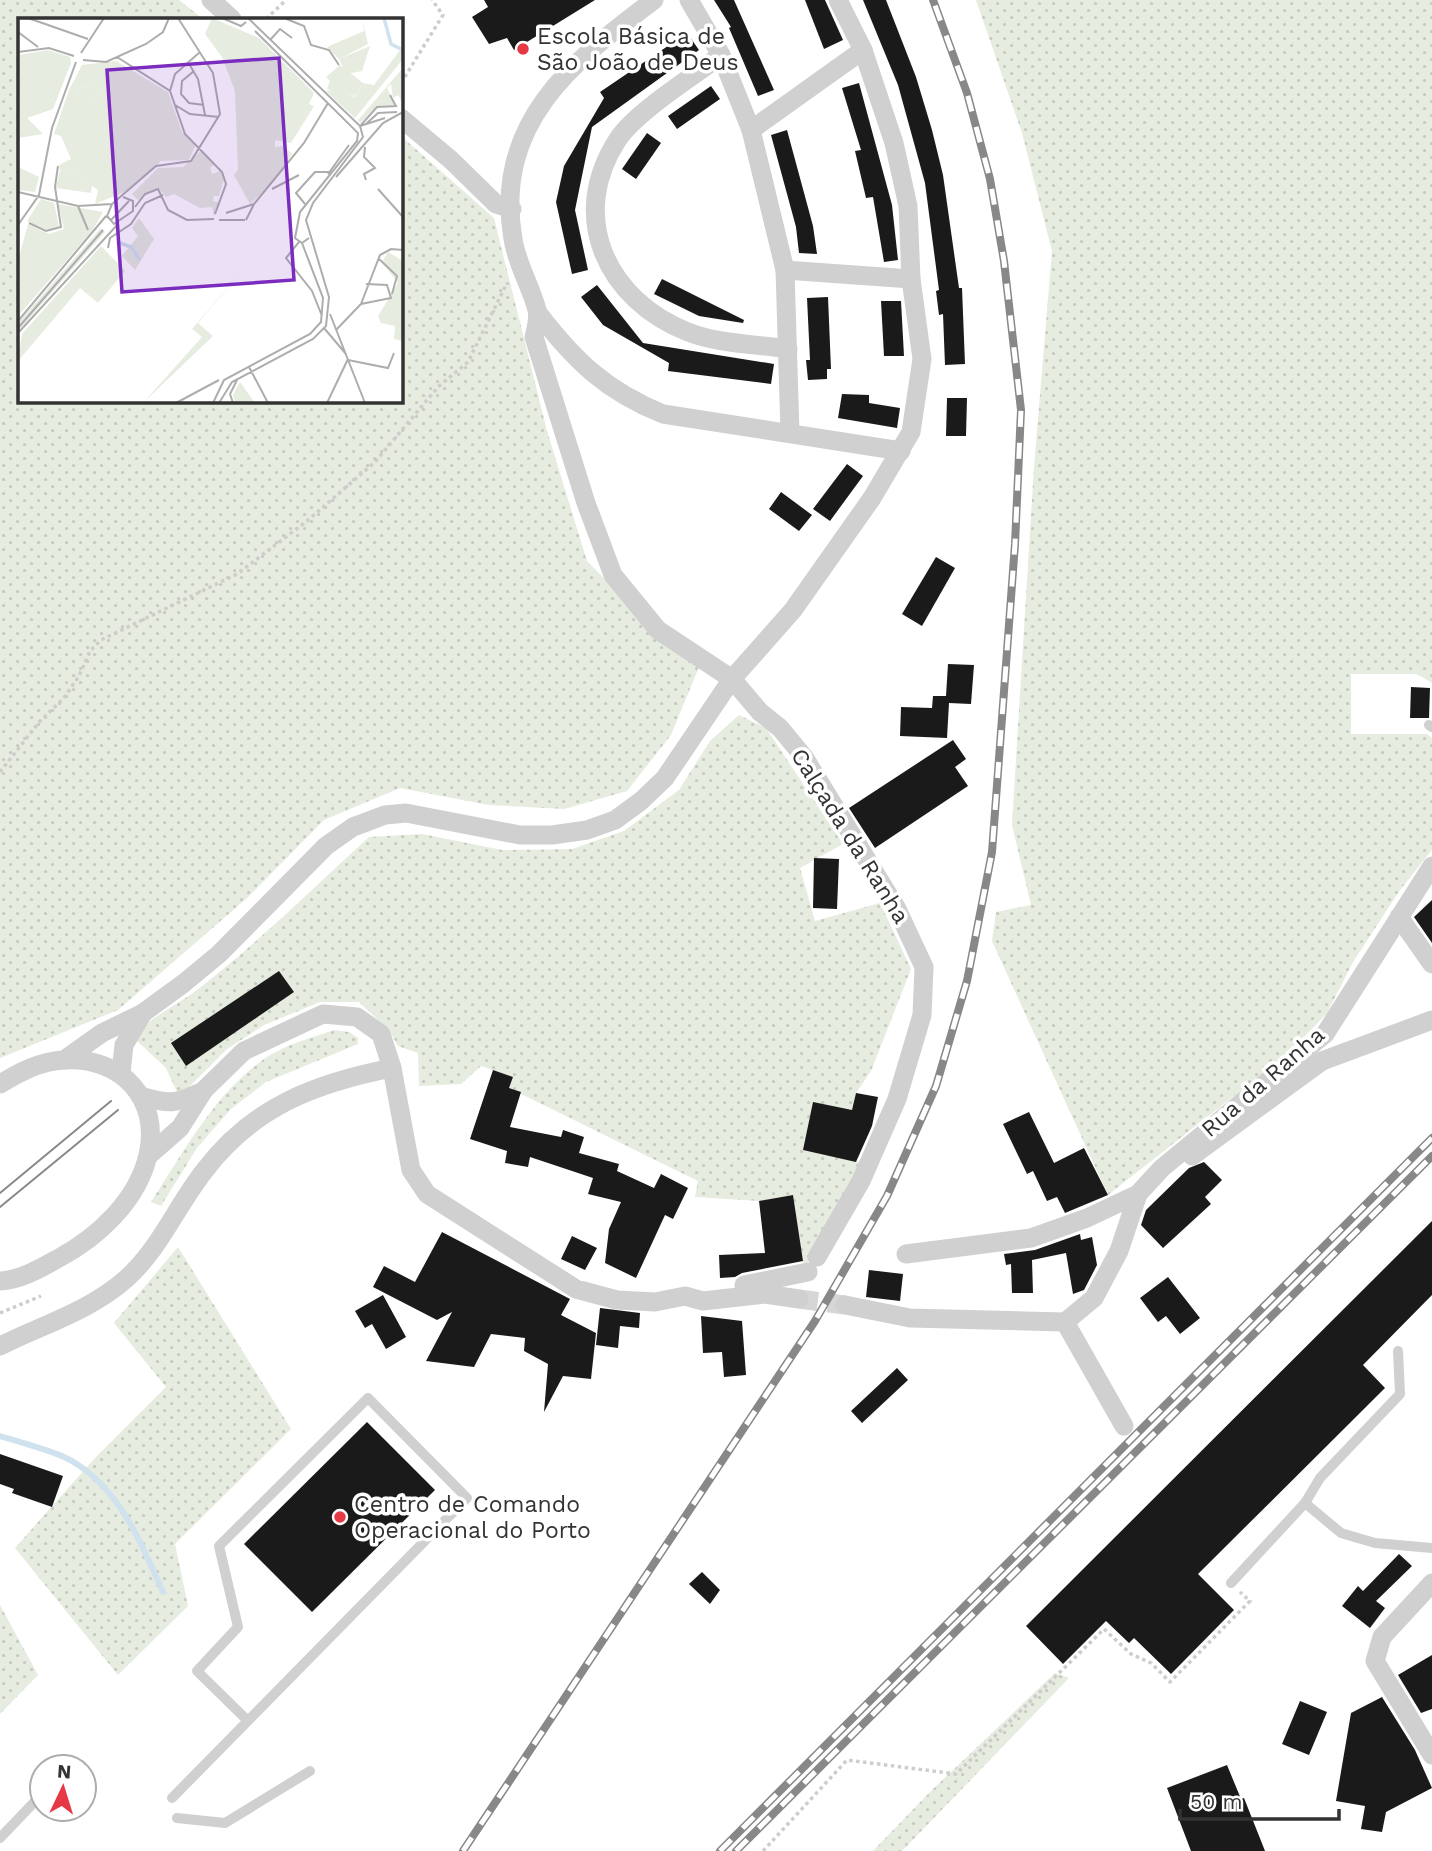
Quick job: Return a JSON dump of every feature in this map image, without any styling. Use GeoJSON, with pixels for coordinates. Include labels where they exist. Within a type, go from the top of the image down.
{"type":"FeatureCollection","features":[{"type":"Feature","properties":{"kind":"street"},"geometry":{"type":"LineString","coordinates":[[211,0],[231,18]]}},
{"type":"Feature","properties":{"kind":"street","name":"Calçada da Ranha"},"geometry":{"type":"LineString","coordinates":[[654,0],[565,72],[544,99],[526,131],[517,159],[511,193],[517,263],[538,313],[534,337],[586,503],[613,575],[658,630],[732,679],[804,757],[897,909],[925,967],[922,1015],[897,1099],[861,1181],[812,1265],[685,1296]]}},
{"type":"Feature","properties":{"kind":"street"},"geometry":{"type":"LineString","coordinates":[[688,0],[721,55],[751,130],[785,270],[790,433]]}},
{"type":"Feature","properties":{"kind":"street"},"geometry":{"type":"LineString","coordinates":[[64,1060],[102,1033],[142,1013],[219,954],[326,846],[353,827],[385,815],[406,813],[520,835],[552,835],[587,830],[615,820],[641,802],[665,778],[732,679],[793,610],[872,498],[911,432],[922,359],[911,279],[908,206],[894,143],[863,50],[838,0]]}},
{"type":"Feature","properties":{"kind":"street"},"geometry":{"type":"LineString","coordinates":[[751,130],[863,50]]}},
{"type":"Feature","properties":{"kind":"street"},"geometry":{"type":"LineString","coordinates":[[721,55],[636,121],[619,138],[598,184],[595,207],[598,237],[610,267],[624,289],[641,307],[665,322],[691,334],[788,348]]}},
{"type":"Feature","properties":{"kind":"street"},"geometry":{"type":"LineString","coordinates":[[402,119],[451,160],[496,204],[512,209]]}},
{"type":"Feature","properties":{"kind":"street"},"geometry":{"type":"LineString","coordinates":[[785,270],[911,279]]}},
{"type":"Feature","properties":{"kind":"street"},"geometry":{"type":"LineString","coordinates":[[538,313],[566,351],[595,377],[628,400],[663,414],[901,451]]}},
{"type":"Feature","properties":{"kind":"street","name":"Rua da Ranha"},"geometry":{"type":"LineString","coordinates":[[1065,1322],[1094,1298],[1119,1251],[1138,1194],[1161,1168],[1325,1034],[1432,866]]}},
{"type":"Feature","properties":{"kind":"street"},"geometry":{"type":"LineString","coordinates":[[1399,917],[1432,964]]}},
{"type":"Feature","properties":{"kind":"street"},"geometry":{"type":"LineString","coordinates":[[121,1073],[124,1045],[142,1013]]}},
{"type":"Feature","properties":{"kind":"street"},"geometry":{"type":"LineString","coordinates":[[148,1156],[180,1128],[204,1090],[244,1051],[323,1014],[357,1017],[381,1034],[392,1068],[411,1170],[427,1194],[576,1289],[617,1300],[655,1302],[685,1296],[703,1301],[765,1294],[799,1299]]}},
{"type":"Feature","properties":{"kind":"street","name":"Rua da Ranha"},"geometry":{"type":"LineString","coordinates":[[1161,1168],[1201,1152],[1322,1062],[1432,1020]]}},
{"type":"Feature","properties":{"kind":"street"},"geometry":{"type":"LineString","coordinates":[[0,1084],[35,1065],[64,1060],[94,1062],[121,1073],[141,1096],[151,1126],[148,1156],[136,1186],[99,1231],[77,1248],[34,1272],[1,1282]]}},
{"type":"Feature","properties":{"kind":"street"},"geometry":{"type":"LineString","coordinates":[[0,1346],[90,1303],[126,1279],[149,1255],[204,1170],[243,1127],[297,1094],[327,1083],[392,1068]]}},
{"type":"Feature","properties":{"kind":"street"},"geometry":{"type":"LineString","coordinates":[[141,1096],[166,1104],[177,1103],[204,1090]]}},
{"type":"Feature","properties":{"kind":"street"},"geometry":{"type":"LineString","coordinates":[[905,1254],[1031,1238],[1087,1218],[1138,1194]]}},
{"type":"Feature","properties":{"kind":"street"},"geometry":{"type":"LineString","coordinates":[[845,1305],[910,1318],[1065,1322],[1124,1426]]}},
{"type":"Feature","properties":{"kind":"street"},"geometry":{"type":"LineString","coordinates":[[1432,1583],[1382,1637],[1375,1661],[1432,1755]]}},
{"type":"Feature","properties":{"kind":"lane"},"geometry":{"type":"LineString","coordinates":[[1231,1583],[1305,1503],[1320,1478],[1400,1394],[1398,1351]]}},
{"type":"Feature","properties":{"kind":"lane"},"geometry":{"type":"LineString","coordinates":[[172,1798],[467,1498],[368,1398],[219,1546],[238,1627],[197,1671],[247,1720]]}},
{"type":"Feature","properties":{"kind":"lane"},"geometry":{"type":"LineString","coordinates":[[1305,1503],[1340,1533],[1375,1543],[1432,1548]]}},
{"type":"Feature","properties":{"kind":"lane"},"geometry":{"type":"LineString","coordinates":[[177,1818],[225,1823],[310,1771]]}},
{"type":"Feature","properties":{"kind":"lane"},"geometry":{"type":"LineString","coordinates":[[0,1838],[28,1809]]}},
{"type":"Feature","properties":{"kind":"path"},"geometry":{"type":"LineString","coordinates":[[268,18],[286,0]]}},
{"type":"Feature","properties":{"kind":"path"},"geometry":{"type":"LineString","coordinates":[[402,81],[443,15],[432,0]]}},
{"type":"Feature","properties":{"kind":"path"},"geometry":{"type":"LineString","coordinates":[[0,772],[40,721],[63,699],[79,676],[90,651],[101,640],[237,574],[307,520],[375,462],[438,387],[468,362],[517,263]]}},
{"type":"Feature","properties":{"kind":"path"},"geometry":{"type":"LineString","coordinates":[[0,1313],[41,1296]]}},
{"type":"Feature","properties":{"kind":"path"},"geometry":{"type":"LineString","coordinates":[[763,1851],[847,1760],[956,1774],[1104,1629],[1131,1654],[1151,1663],[1170,1682],[1250,1601],[1231,1583]]}},
{"type":"Feature","properties":{"kind":"shaded area"},"geometry":{"type":"Polygon","coordinates":[[[0,0],[179,0],[202,18],[18,18],[18,402],[402,402],[402,137],[494,218],[547,431],[587,561],[669,645],[699,667],[671,735],[627,791],[564,809],[489,805],[400,788],[324,820],[247,898],[118,1010],[0,1058],[0,0]]]}},
{"type":"Feature","properties":{"kind":"shaded area"},"geometry":{"type":"Polygon","coordinates":[[[976,0],[1432,0],[1432,683],[1417,674],[1351,674],[1351,734],[1427,734],[1432,738],[1432,850],[1400,890],[1353,962],[1327,1013],[1291,1051],[1108,1195],[992,941],[996,912],[1031,905],[1012,825],[1034,467],[1052,251],[1022,133],[976,0]]]}},
{"type":"Feature","properties":{"kind":"shaded area"},"geometry":{"type":"Polygon","coordinates":[[[739,715],[766,728],[843,844],[800,868],[815,921],[880,903],[911,969],[871,1071],[856,1093],[852,1110],[813,1103],[804,1150],[864,1163],[804,1269],[793,1195],[759,1201],[695,1197],[698,1181],[509,1088],[513,1077],[481,1066],[461,1084],[419,1086],[418,1053],[398,1046],[389,1030],[359,1002],[320,1002],[264,1025],[227,1049],[188,1088],[177,1092],[166,1068],[134,1038],[154,1018],[193,993],[239,956],[369,837],[422,834],[502,850],[572,849],[624,831],[679,790],[710,741],[739,715]]]}},
{"type":"Feature","properties":{"kind":"shaded area"},"geometry":{"type":"Polygon","coordinates":[[[334,1030],[349,1032],[358,1038],[358,1044],[266,1082],[231,1109],[197,1148],[161,1206],[151,1202],[201,1125],[246,1073],[280,1050],[334,1030]]]}},
{"type":"Feature","properties":{"kind":"shaded area"},"geometry":{"type":"Polygon","coordinates":[[[178,1247],[291,1429],[175,1544],[188,1606],[118,1675],[15,1548],[94,1459],[166,1387],[114,1323],[178,1247]]]}},
{"type":"Feature","properties":{"kind":"shaded area"},"geometry":{"type":"Polygon","coordinates":[[[0,1605],[38,1675],[0,1714],[0,1605]]]}},
{"type":"Feature","properties":{"kind":"shaded area"},"geometry":{"type":"Polygon","coordinates":[[[1055,1673],[1069,1678],[902,1851],[873,1851],[931,1791],[1055,1673]]]}},
{"type":"Feature","properties":{"kind":"building"},"geometry":{"type":"Polygon","coordinates":[[[484,0],[595,0],[514,50],[507,38],[489,44],[472,17],[488,7],[484,0]]]}},
{"type":"Feature","properties":{"kind":"building"},"geometry":{"type":"Polygon","coordinates":[[[714,0],[734,0],[774,90],[758,96],[729,28],[731,27],[714,0]]]}},
{"type":"Feature","properties":{"kind":"building"},"geometry":{"type":"Polygon","coordinates":[[[805,0],[825,0],[843,40],[824,49],[805,0]]]}},
{"type":"Feature","properties":{"kind":"building"},"geometry":{"type":"Polygon","coordinates":[[[863,0],[886,0],[916,77],[932,130],[943,175],[959,288],[962,288],[965,364],[945,365],[943,314],[939,315],[936,291],[939,290],[925,183],[898,85],[863,0]]]}},
{"type":"Feature","properties":{"kind":"building"},"geometry":{"type":"Polygon","coordinates":[[[687,33],[699,50],[592,127],[575,210],[588,270],[572,274],[556,202],[564,166],[604,98],[600,92],[687,33]]]}},
{"type":"Feature","properties":{"kind":"building"},"geometry":{"type":"Polygon","coordinates":[[[859,83],[892,205],[898,260],[884,262],[873,197],[866,198],[855,151],[861,150],[842,88],[859,83]]]}},
{"type":"Feature","properties":{"kind":"building"},"geometry":{"type":"Polygon","coordinates":[[[711,86],[720,99],[677,129],[668,116],[711,86]]]}},
{"type":"Feature","properties":{"kind":"building"},"geometry":{"type":"Polygon","coordinates":[[[787,130],[813,226],[817,254],[799,253],[796,227],[771,135],[787,130]]]}},
{"type":"Feature","properties":{"kind":"building"},"geometry":{"type":"Polygon","coordinates":[[[647,133],[661,143],[636,179],[622,169],[647,133]]]}},
{"type":"Feature","properties":{"kind":"building"},"geometry":{"type":"Polygon","coordinates":[[[662,279],[744,320],[743,323],[699,316],[654,294],[662,279]]]}},
{"type":"Feature","properties":{"kind":"building"},"geometry":{"type":"Polygon","coordinates":[[[597,285],[643,343],[774,364],[771,384],[668,371],[669,363],[603,325],[581,297],[597,285]]]}},
{"type":"Feature","properties":{"kind":"building"},"geometry":{"type":"Polygon","coordinates":[[[828,297],[831,369],[827,369],[827,379],[808,380],[806,360],[810,360],[807,298],[828,297]]]}},
{"type":"Feature","properties":{"kind":"building"},"geometry":{"type":"Polygon","coordinates":[[[881,301],[901,301],[904,356],[884,356],[881,301]]]}},
{"type":"Feature","properties":{"kind":"building"},"geometry":{"type":"Polygon","coordinates":[[[842,394],[869,395],[869,403],[900,408],[897,428],[838,418],[842,394]]]}},
{"type":"Feature","properties":{"kind":"building"},"geometry":{"type":"Polygon","coordinates":[[[947,398],[967,398],[966,436],[946,436],[947,398]]]}},
{"type":"Feature","properties":{"kind":"building"},"geometry":{"type":"Polygon","coordinates":[[[847,464],[863,476],[830,521],[813,509],[847,464]]]}},
{"type":"Feature","properties":{"kind":"building"},"geometry":{"type":"Polygon","coordinates":[[[781,492],[812,515],[799,531],[769,509],[781,492]]]}},
{"type":"Feature","properties":{"kind":"building"},"geometry":{"type":"Polygon","coordinates":[[[936,557],[955,568],[922,626],[902,614],[936,557]]]}},
{"type":"Feature","properties":{"kind":"building"},"geometry":{"type":"Polygon","coordinates":[[[948,664],[974,665],[971,704],[949,703],[947,738],[900,736],[901,707],[932,708],[933,696],[946,696],[948,664]]]}},
{"type":"Feature","properties":{"kind":"building"},"geometry":{"type":"Polygon","coordinates":[[[1411,687],[1430,688],[1429,718],[1410,718],[1411,687]]]}},
{"type":"Feature","properties":{"kind":"building"},"geometry":{"type":"Polygon","coordinates":[[[953,740],[966,759],[955,767],[968,786],[875,848],[849,808],[953,740]]]}},
{"type":"Feature","properties":{"kind":"building"},"geometry":{"type":"Polygon","coordinates":[[[814,858],[839,859],[837,909],[813,908],[814,858]]]}},
{"type":"Feature","properties":{"kind":"building"},"geometry":{"type":"Polygon","coordinates":[[[1432,900],[1432,943],[1414,917],[1432,900]]]}},
{"type":"Feature","properties":{"kind":"building"},"geometry":{"type":"Polygon","coordinates":[[[279,971],[294,992],[186,1066],[171,1043],[279,971]]]}},
{"type":"Feature","properties":{"kind":"building"},"geometry":{"type":"Polygon","coordinates":[[[493,1070],[513,1077],[509,1088],[521,1092],[510,1127],[561,1137],[563,1130],[584,1137],[579,1153],[619,1164],[617,1171],[654,1188],[661,1174],[688,1188],[673,1219],[665,1215],[636,1278],[605,1263],[609,1229],[621,1202],[588,1194],[593,1178],[530,1157],[528,1167],[505,1163],[507,1151],[470,1139],[493,1070]]]}},
{"type":"Feature","properties":{"kind":"building"},"geometry":{"type":"Polygon","coordinates":[[[856,1093],[878,1097],[872,1126],[856,1162],[803,1150],[813,1102],[852,1110],[856,1093]]]}},
{"type":"Feature","properties":{"kind":"building"},"geometry":{"type":"Polygon","coordinates":[[[1029,1112],[1054,1163],[1084,1148],[1108,1195],[1065,1213],[1057,1197],[1047,1201],[1033,1171],[1027,1174],[1003,1124],[1029,1112]]]}},
{"type":"Feature","properties":{"kind":"building"},"geometry":{"type":"Polygon","coordinates":[[[1204,1162],[1222,1180],[1205,1197],[1211,1204],[1163,1248],[1141,1225],[1146,1210],[1189,1168],[1204,1162]]]}},
{"type":"Feature","properties":{"kind":"building"},"geometry":{"type":"Polygon","coordinates":[[[793,1195],[803,1261],[720,1278],[719,1255],[765,1253],[759,1201],[793,1195]]]}},
{"type":"Feature","properties":{"kind":"building"},"geometry":{"type":"Polygon","coordinates":[[[1432,1221],[1432,1295],[1363,1365],[1385,1388],[1198,1574],[1234,1610],[1171,1674],[1134,1638],[1129,1643],[1106,1621],[1063,1664],[1026,1626],[1432,1221]]]}},
{"type":"Feature","properties":{"kind":"building"},"geometry":{"type":"Polygon","coordinates":[[[442,1232],[570,1299],[561,1315],[596,1333],[591,1379],[563,1376],[544,1412],[548,1364],[524,1351],[525,1338],[491,1334],[474,1367],[426,1361],[452,1312],[437,1320],[373,1287],[384,1266],[415,1282],[442,1232]]]}},
{"type":"Feature","properties":{"kind":"building"},"geometry":{"type":"Polygon","coordinates":[[[1080,1234],[1081,1240],[1092,1237],[1097,1265],[1084,1290],[1073,1294],[1066,1253],[1032,1260],[1033,1293],[1012,1293],[1011,1264],[1006,1265],[1004,1254],[1035,1250],[1080,1234]]]}},
{"type":"Feature","properties":{"kind":"building"},"geometry":{"type":"Polygon","coordinates":[[[572,1236],[597,1248],[585,1270],[561,1259],[572,1236]]]}},
{"type":"Feature","properties":{"kind":"building"},"geometry":{"type":"Polygon","coordinates":[[[869,1270],[903,1274],[900,1301],[866,1297],[869,1270]]]}},
{"type":"Feature","properties":{"kind":"building"},"geometry":{"type":"Polygon","coordinates":[[[1168,1277],[1200,1318],[1180,1334],[1166,1316],[1158,1322],[1140,1298],[1168,1277]]]}},
{"type":"Feature","properties":{"kind":"building"},"geometry":{"type":"Polygon","coordinates":[[[383,1295],[406,1337],[386,1349],[372,1324],[365,1328],[355,1311],[383,1295]]]}},
{"type":"Feature","properties":{"kind":"building"},"geometry":{"type":"Polygon","coordinates":[[[600,1308],[640,1313],[639,1328],[620,1326],[618,1348],[596,1345],[600,1308]]]}},
{"type":"Feature","properties":{"kind":"building"},"geometry":{"type":"Polygon","coordinates":[[[701,1316],[742,1321],[746,1375],[724,1377],[722,1352],[703,1353],[701,1316]]]}},
{"type":"Feature","properties":{"kind":"building"},"geometry":{"type":"Polygon","coordinates":[[[897,1368],[908,1380],[862,1423],[851,1411],[897,1368]]]}},
{"type":"Feature","properties":{"kind":"building","name":"Centro de Comando Operacional do Porto"},"geometry":{"type":"Polygon","coordinates":[[[367,1422],[435,1490],[312,1612],[244,1544],[367,1422]]]}},
{"type":"Feature","properties":{"kind":"building"},"geometry":{"type":"Polygon","coordinates":[[[0,1454],[63,1476],[52,1507],[12,1493],[14,1489],[0,1484],[0,1454]]]}},
{"type":"Feature","properties":{"kind":"building"},"geometry":{"type":"Polygon","coordinates":[[[1399,1554],[1412,1566],[1376,1601],[1385,1608],[1370,1628],[1342,1606],[1358,1586],[1363,1591],[1399,1554]]]}},
{"type":"Feature","properties":{"kind":"building"},"geometry":{"type":"Polygon","coordinates":[[[702,1572],[720,1590],[710,1604],[689,1584],[702,1572]]]}},
{"type":"Feature","properties":{"kind":"building"},"geometry":{"type":"Polygon","coordinates":[[[1432,1655],[1432,1709],[1421,1713],[1398,1675],[1432,1655]]]}},
{"type":"Feature","properties":{"kind":"building"},"geometry":{"type":"Polygon","coordinates":[[[1382,1697],[1415,1750],[1432,1788],[1386,1812],[1382,1832],[1361,1829],[1365,1806],[1336,1801],[1351,1713],[1382,1697]]]}},
{"type":"Feature","properties":{"kind":"building"},"geometry":{"type":"Polygon","coordinates":[[[1300,1701],[1327,1712],[1309,1755],[1282,1744],[1300,1701]]]}},
{"type":"Feature","properties":{"kind":"building"},"geometry":{"type":"Polygon","coordinates":[[[1227,1765],[1241,1799],[1244,1798],[1265,1851],[1191,1851],[1167,1788],[1227,1765]]]}},
{"type":"Feature","properties":{"kind":"waterway"},"geometry":{"type":"LineString","coordinates":[[0,1436],[62,1456],[98,1481],[124,1514],[163,1592]]}},
{"type":"Feature","properties":{"kind":"tunnel"},"geometry":{"type":"LineString","coordinates":[[799,1299],[845,1305]]}},
{"type":"Feature","properties":{"kind":"tram line"},"geometry":{"type":"LineString","coordinates":[[0,1193],[111,1101]]}},
{"type":"Feature","properties":{"kind":"tram line"},"geometry":{"type":"LineString","coordinates":[[0,1207],[118,1110]]}},
{"type":"Feature","properties":{"kind":"railway"},"geometry":{"type":"LineString","coordinates":[[463,1851],[815,1321],[887,1196],[936,1086],[967,981],[992,852],[1015,544],[1021,410],[1004,261],[990,179],[967,93],[933,0]]}},
{"type":"Feature","properties":{"kind":"railway"},"geometry":{"type":"LineString","coordinates":[[720,1851],[1432,1138]]}},
{"type":"Feature","properties":{"kind":"railway"},"geometry":{"type":"LineString","coordinates":[[736,1851],[1432,1156]]}},
{"type":"Feature","properties":{"kind":"place","name":"Escola Básica de São João de Deus"},"geometry":{"type":"Point","coordinates":[523,49]}},
{"type":"Feature","properties":{"kind":"place","name":"Centro de Comando Operacional do Porto"},"geometry":{"type":"Point","coordinates":[340,1517]}}]}
